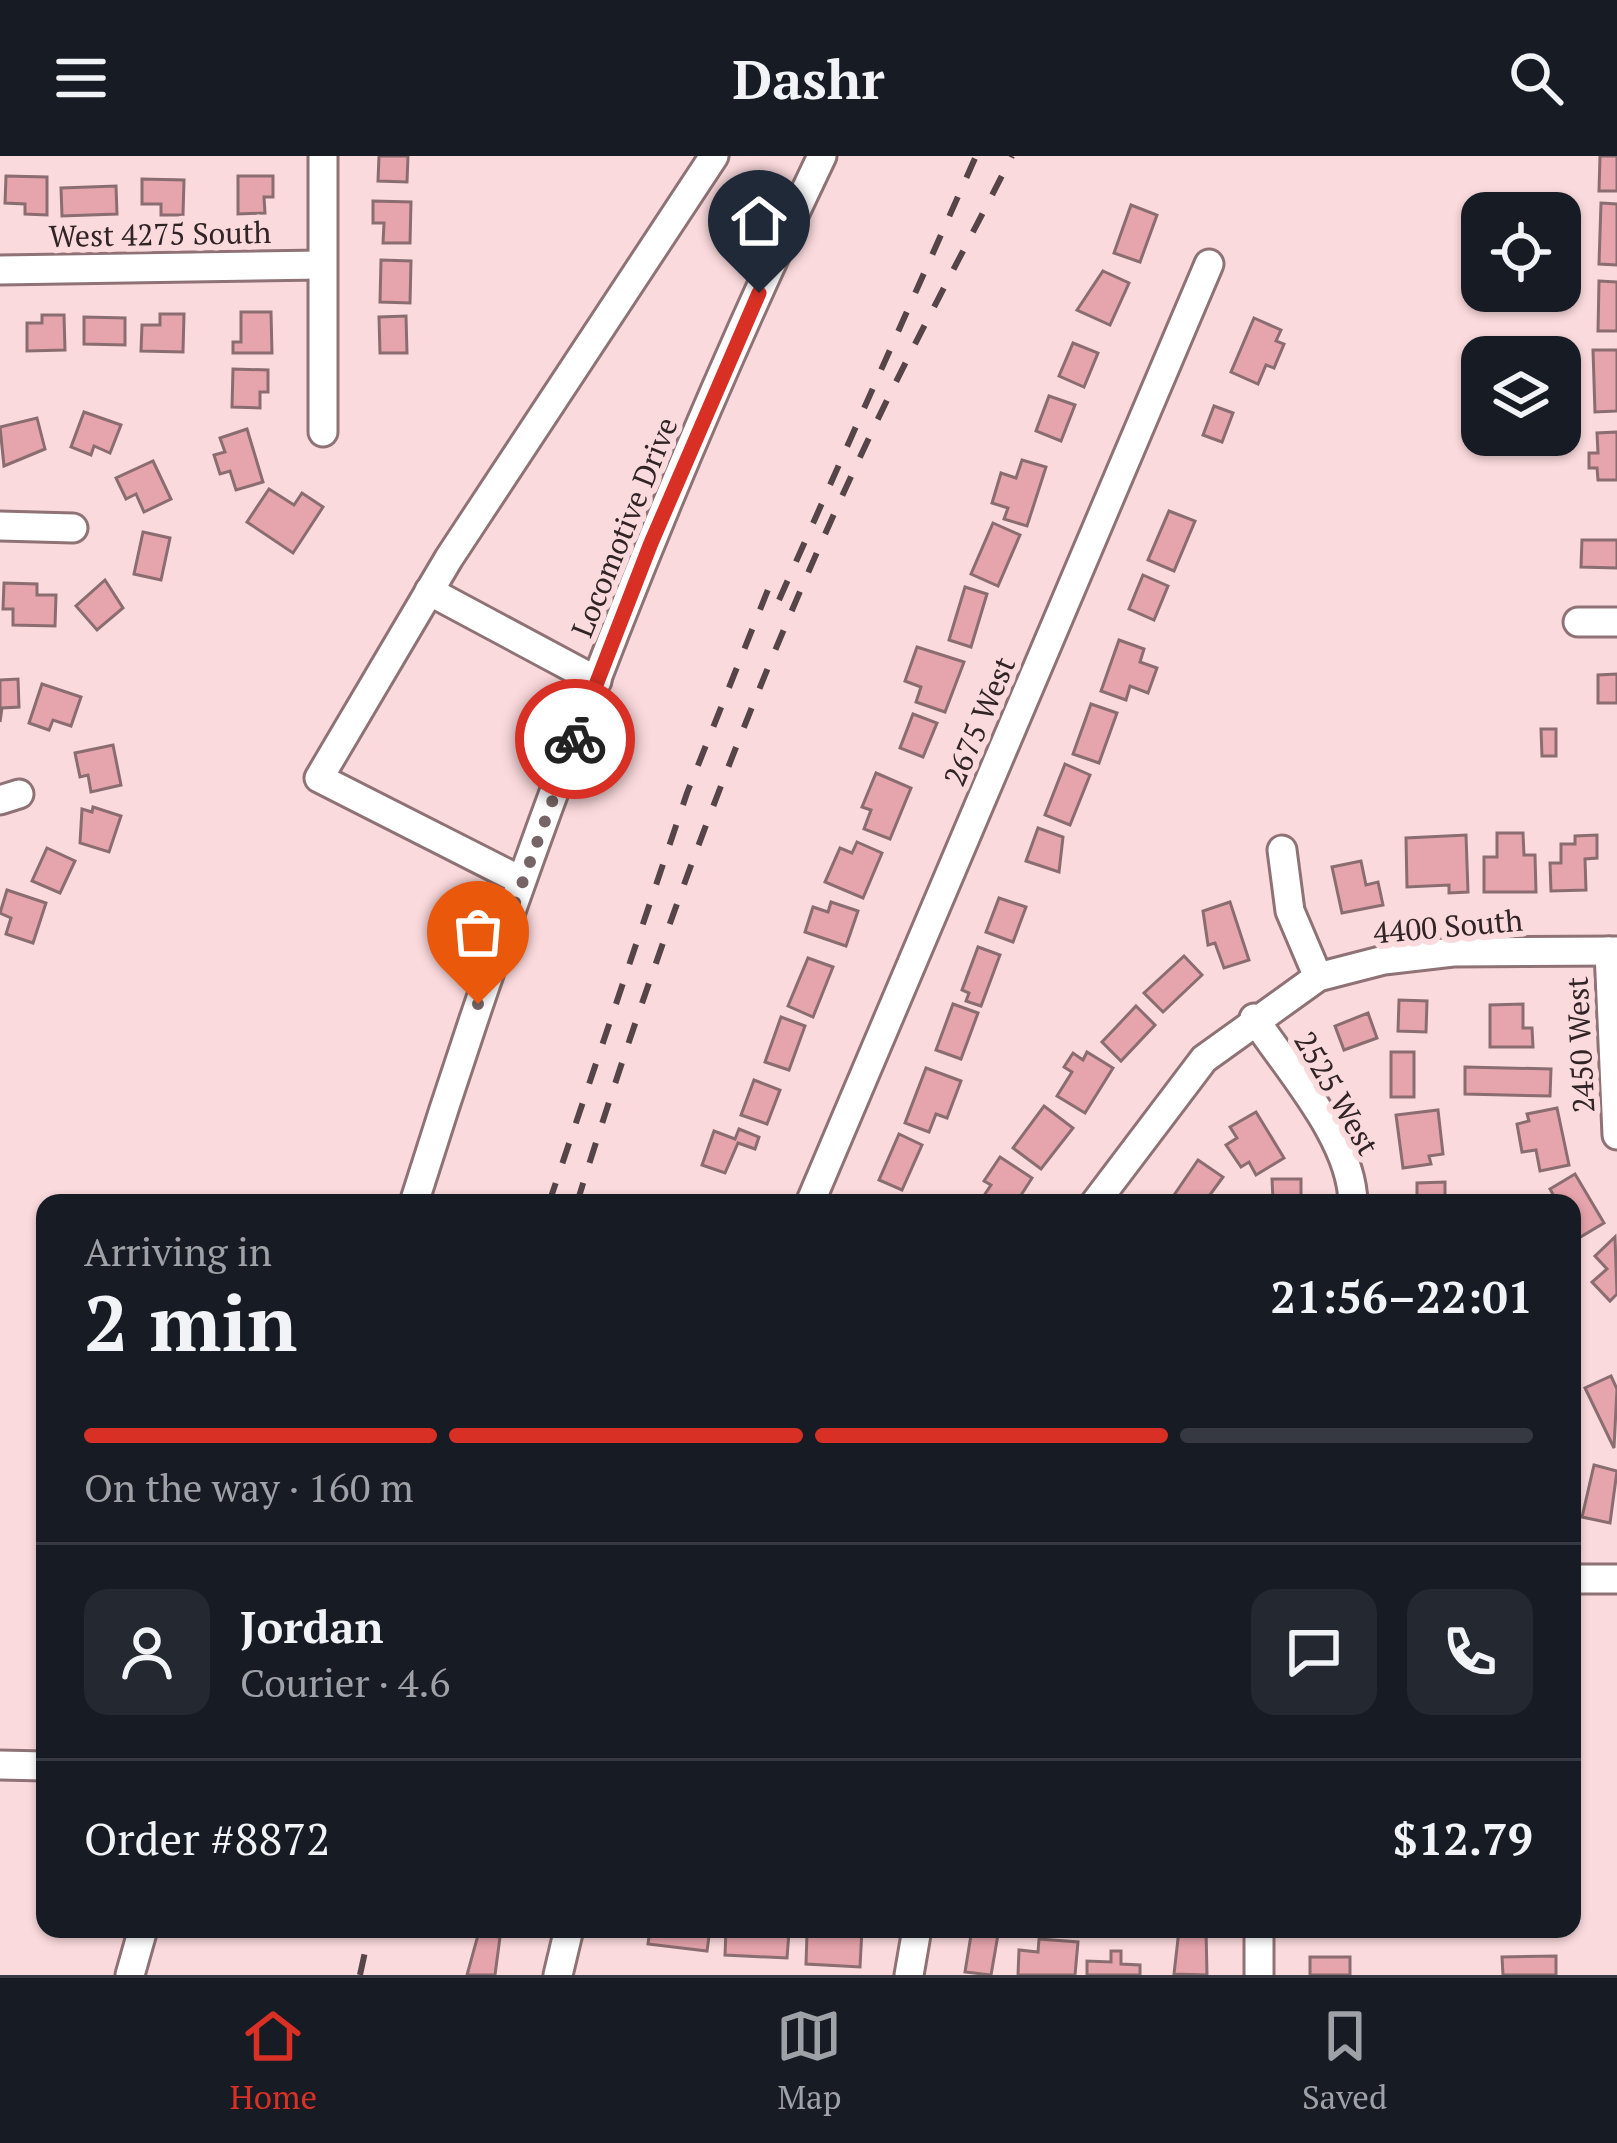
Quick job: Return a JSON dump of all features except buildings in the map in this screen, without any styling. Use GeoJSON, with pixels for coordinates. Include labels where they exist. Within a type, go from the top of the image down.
{"type":"FeatureCollection","features":[{"type":"Feature","properties":{"kind":"street"},"geometry":{"type":"LineString","coordinates":[[323,156],[323,432]]}},
{"type":"Feature","properties":{"kind":"street"},"geometry":{"type":"LineString","coordinates":[[520,880],[319,778],[429,591],[714,156]]}},
{"type":"Feature","properties":{"kind":"street","name":"Locomotive Drive"},"geometry":{"type":"LineString","coordinates":[[417,1194],[520,880],[597,681],[722,374],[821,156]]}},
{"type":"Feature","properties":{"kind":"street","name":"2675 West"},"geometry":{"type":"LineString","coordinates":[[814,1194],[1209,264]]}},
{"type":"Feature","properties":{"kind":"street","name":"West 4275 South"},"geometry":{"type":"LineString","coordinates":[[0,270],[321,265]]}},
{"type":"Feature","properties":{"kind":"street"},"geometry":{"type":"LineString","coordinates":[[0,526],[73,529]]}},
{"type":"Feature","properties":{"kind":"street"},"geometry":{"type":"LineString","coordinates":[[429,591],[597,681]]}},
{"type":"Feature","properties":{"kind":"street"},"geometry":{"type":"LineString","coordinates":[[1578,622],[1617,622]]}},
{"type":"Feature","properties":{"kind":"street"},"geometry":{"type":"LineString","coordinates":[[1282,850],[1290,910],[1318,977]]}},
{"type":"Feature","properties":{"kind":"street","name":"4400 South"},"geometry":{"type":"LineString","coordinates":[[1102,1194],[1204,1059],[1254,1018],[1318,977],[1384,960],[1453,952],[1613,951]]}},
{"type":"Feature","properties":{"kind":"street","name":"2450 West"},"geometry":{"type":"LineString","coordinates":[[1613,951],[1617,1136]]}},
{"type":"Feature","properties":{"kind":"street","name":"2525 West"},"geometry":{"type":"LineString","coordinates":[[1254,1018],[1333,1138],[1350,1194]]}},
{"type":"Feature","properties":{"kind":"street"},"geometry":{"type":"LineString","coordinates":[[1581,1579],[1617,1579]]}},
{"type":"Feature","properties":{"kind":"street"},"geometry":{"type":"LineString","coordinates":[[0,1765],[36,1766]]}},
{"type":"Feature","properties":{"kind":"street"},"geometry":{"type":"LineString","coordinates":[[130,1975],[140,1938]]}},
{"type":"Feature","properties":{"kind":"street"},"geometry":{"type":"LineString","coordinates":[[558,1975],[566,1938]]}},
{"type":"Feature","properties":{"kind":"street"},"geometry":{"type":"LineString","coordinates":[[910,1975],[916,1938]]}},
{"type":"Feature","properties":{"kind":"street"},"geometry":{"type":"LineString","coordinates":[[1259,1938],[1259,1975]]}},
{"type":"Feature","properties":{"kind":"railway"},"geometry":{"type":"LineString","coordinates":[[779,600],[976,156]]}},
{"type":"Feature","properties":{"kind":"railway"},"geometry":{"type":"LineString","coordinates":[[580,1194],[676,906],[751,710],[876,423],[1012,156]]}},
{"type":"Feature","properties":{"kind":"railway"},"geometry":{"type":"LineString","coordinates":[[552,1194],[687,793],[775,572]]}},
{"type":"Feature","properties":{"kind":"railway"},"geometry":{"type":"LineString","coordinates":[[360,1975],[368,1938]]}},
{"type":"Feature","properties":{"kind":"way so far"},"geometry":{"type":"LineString","coordinates":[[478,1004],[575,739]]}},
{"type":"Feature","properties":{"kind":"route"},"geometry":{"type":"LineString","coordinates":[[575,739],[651,543],[759,293]]}}]}
